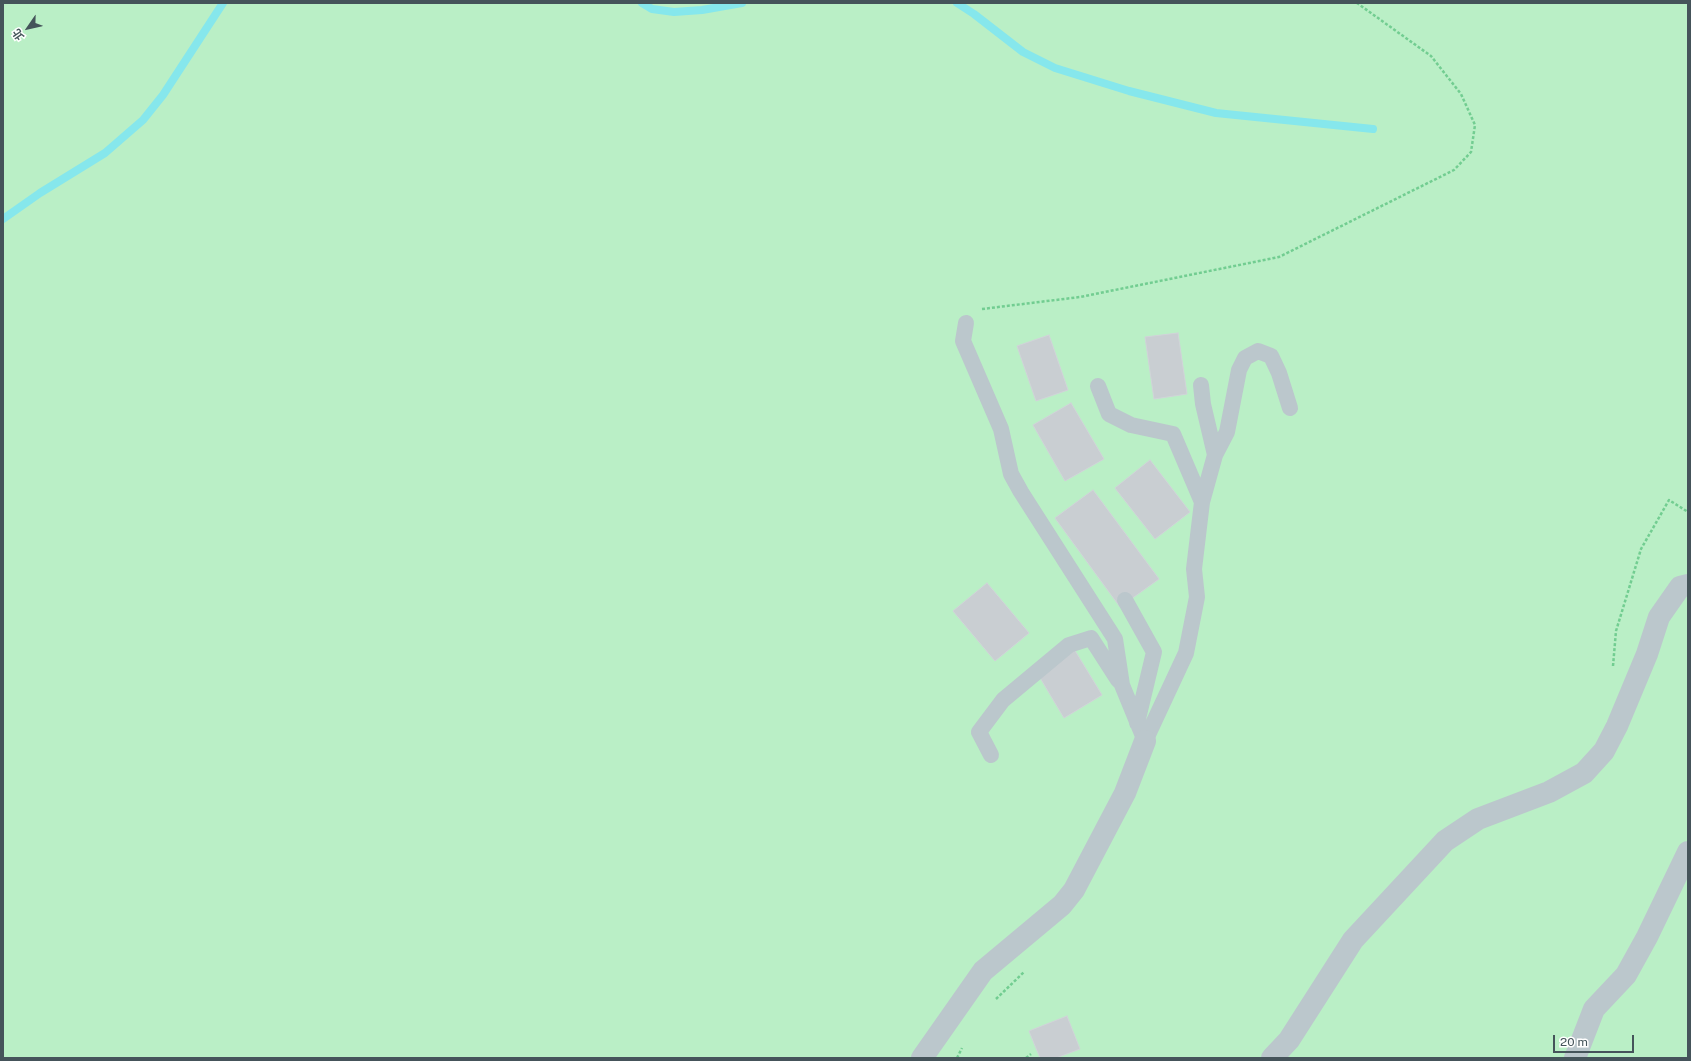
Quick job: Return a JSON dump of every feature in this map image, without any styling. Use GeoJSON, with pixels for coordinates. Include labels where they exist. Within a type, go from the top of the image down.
{"type":"FeatureCollection","features":[{"type":"Feature","properties":{"kind":"street"},"geometry":{"type":"LineString","coordinates":[[1272,1058],[1289,1040],[1353,940],[1445,841],[1478,819],[1549,792],[1584,773],[1599,757],[1617,726],[1647,654],[1659,616],[1680,587],[1688,585]]}},
{"type":"Feature","properties":{"kind":"street"},"geometry":{"type":"LineString","coordinates":[[922,1058],[983,971],[1062,905],[1074,890],[1125,793],[1141,732]]}},
{"type":"Feature","properties":{"kind":"street"},"geometry":{"type":"LineString","coordinates":[[1574,1058],[1594,1009],[1626,975],[1647,937],[1688,852]]}},
{"type":"Feature","properties":{"kind":"lane"},"geometry":{"type":"LineString","coordinates":[[966,323],[963,341],[1001,429],[1011,474],[1025,499],[1115,639],[1122,685]]}},
{"type":"Feature","properties":{"kind":"lane"},"geometry":{"type":"LineString","coordinates":[[1141,732],[1186,653],[1197,597],[1194,569],[1202,502],[1215,455],[1226,432],[1239,370],[1245,358],[1258,351],[1270,356],[1279,373],[1290,408]]}},
{"type":"Feature","properties":{"kind":"lane"},"geometry":{"type":"LineString","coordinates":[[1201,385],[1203,404],[1215,455]]}},
{"type":"Feature","properties":{"kind":"lane"},"geometry":{"type":"LineString","coordinates":[[1098,386],[1109,414],[1131,425],[1173,434],[1202,502]]}},
{"type":"Feature","properties":{"kind":"lane"},"geometry":{"type":"LineString","coordinates":[[1125,600],[1154,652],[1141,732]]}},
{"type":"Feature","properties":{"kind":"lane"},"geometry":{"type":"LineString","coordinates":[[991,755],[979,732],[1003,700],[1069,645],[1091,638],[1122,685],[1141,732]]}},
{"type":"Feature","properties":{"kind":"path"},"geometry":{"type":"LineString","coordinates":[[966,323],[976,311],[987,307],[1013,306],[1080,297],[1279,257],[1454,170],[1471,152],[1475,124],[1461,94],[1430,56],[1356,3]]}},
{"type":"Feature","properties":{"kind":"path"},"geometry":{"type":"LineString","coordinates":[[1613,668],[1616,631],[1641,549],[1669,500],[1688,512]]}},
{"type":"Feature","properties":{"kind":"path"},"geometry":{"type":"LineString","coordinates":[[994,1001],[1026,970]]}},
{"type":"Feature","properties":{"kind":"path"},"geometry":{"type":"LineString","coordinates":[[957,1058],[963,1046]]}},
{"type":"Feature","properties":{"kind":"path"},"geometry":{"type":"LineString","coordinates":[[1026,1058],[1030,1054]]}},
{"type":"Feature","properties":{"kind":"green space"},"geometry":{"type":"Polygon","coordinates":[[[3,3],[1688,3],[1688,1058],[3,1058],[3,3]]]}},
{"type":"Feature","properties":{"kind":"building"},"geometry":{"type":"Polygon","coordinates":[[[1178,333],[1187,394],[1154,399],[1145,337],[1178,333]]]}},
{"type":"Feature","properties":{"kind":"building"},"geometry":{"type":"Polygon","coordinates":[[[1049,335],[1068,390],[1036,401],[1017,346],[1049,335]]]}},
{"type":"Feature","properties":{"kind":"building"},"geometry":{"type":"Polygon","coordinates":[[[1071,403],[1104,459],[1065,481],[1033,425],[1071,403]]]}},
{"type":"Feature","properties":{"kind":"building"},"geometry":{"type":"Polygon","coordinates":[[[1150,460],[1190,512],[1155,539],[1115,488],[1150,460]]]}},
{"type":"Feature","properties":{"kind":"building"},"geometry":{"type":"Polygon","coordinates":[[[1093,490],[1159,579],[1120,607],[1055,518],[1093,490]]]}},
{"type":"Feature","properties":{"kind":"building"},"geometry":{"type":"Polygon","coordinates":[[[987,583],[1029,633],[995,661],[953,611],[987,583]]]}},
{"type":"Feature","properties":{"kind":"building"},"geometry":{"type":"Polygon","coordinates":[[[1074,649],[1102,695],[1064,718],[1036,671],[1074,649]]]}},
{"type":"Feature","properties":{"kind":"building"},"geometry":{"type":"Polygon","coordinates":[[[1067,1016],[1080,1049],[1056,1058],[1040,1058],[1029,1031],[1067,1016]]]}},
{"type":"Feature","properties":{"kind":"waterway"},"geometry":{"type":"LineString","coordinates":[[3,219],[40,193],[105,153],[143,120],[163,95],[223,3]]}},
{"type":"Feature","properties":{"kind":"waterway"},"geometry":{"type":"LineString","coordinates":[[642,3],[652,9],[674,12],[702,10],[742,3]]}},
{"type":"Feature","properties":{"kind":"waterway"},"geometry":{"type":"LineString","coordinates":[[957,3],[974,14],[1023,52],[1055,68],[1129,91],[1216,113],[1373,129]]}}]}
